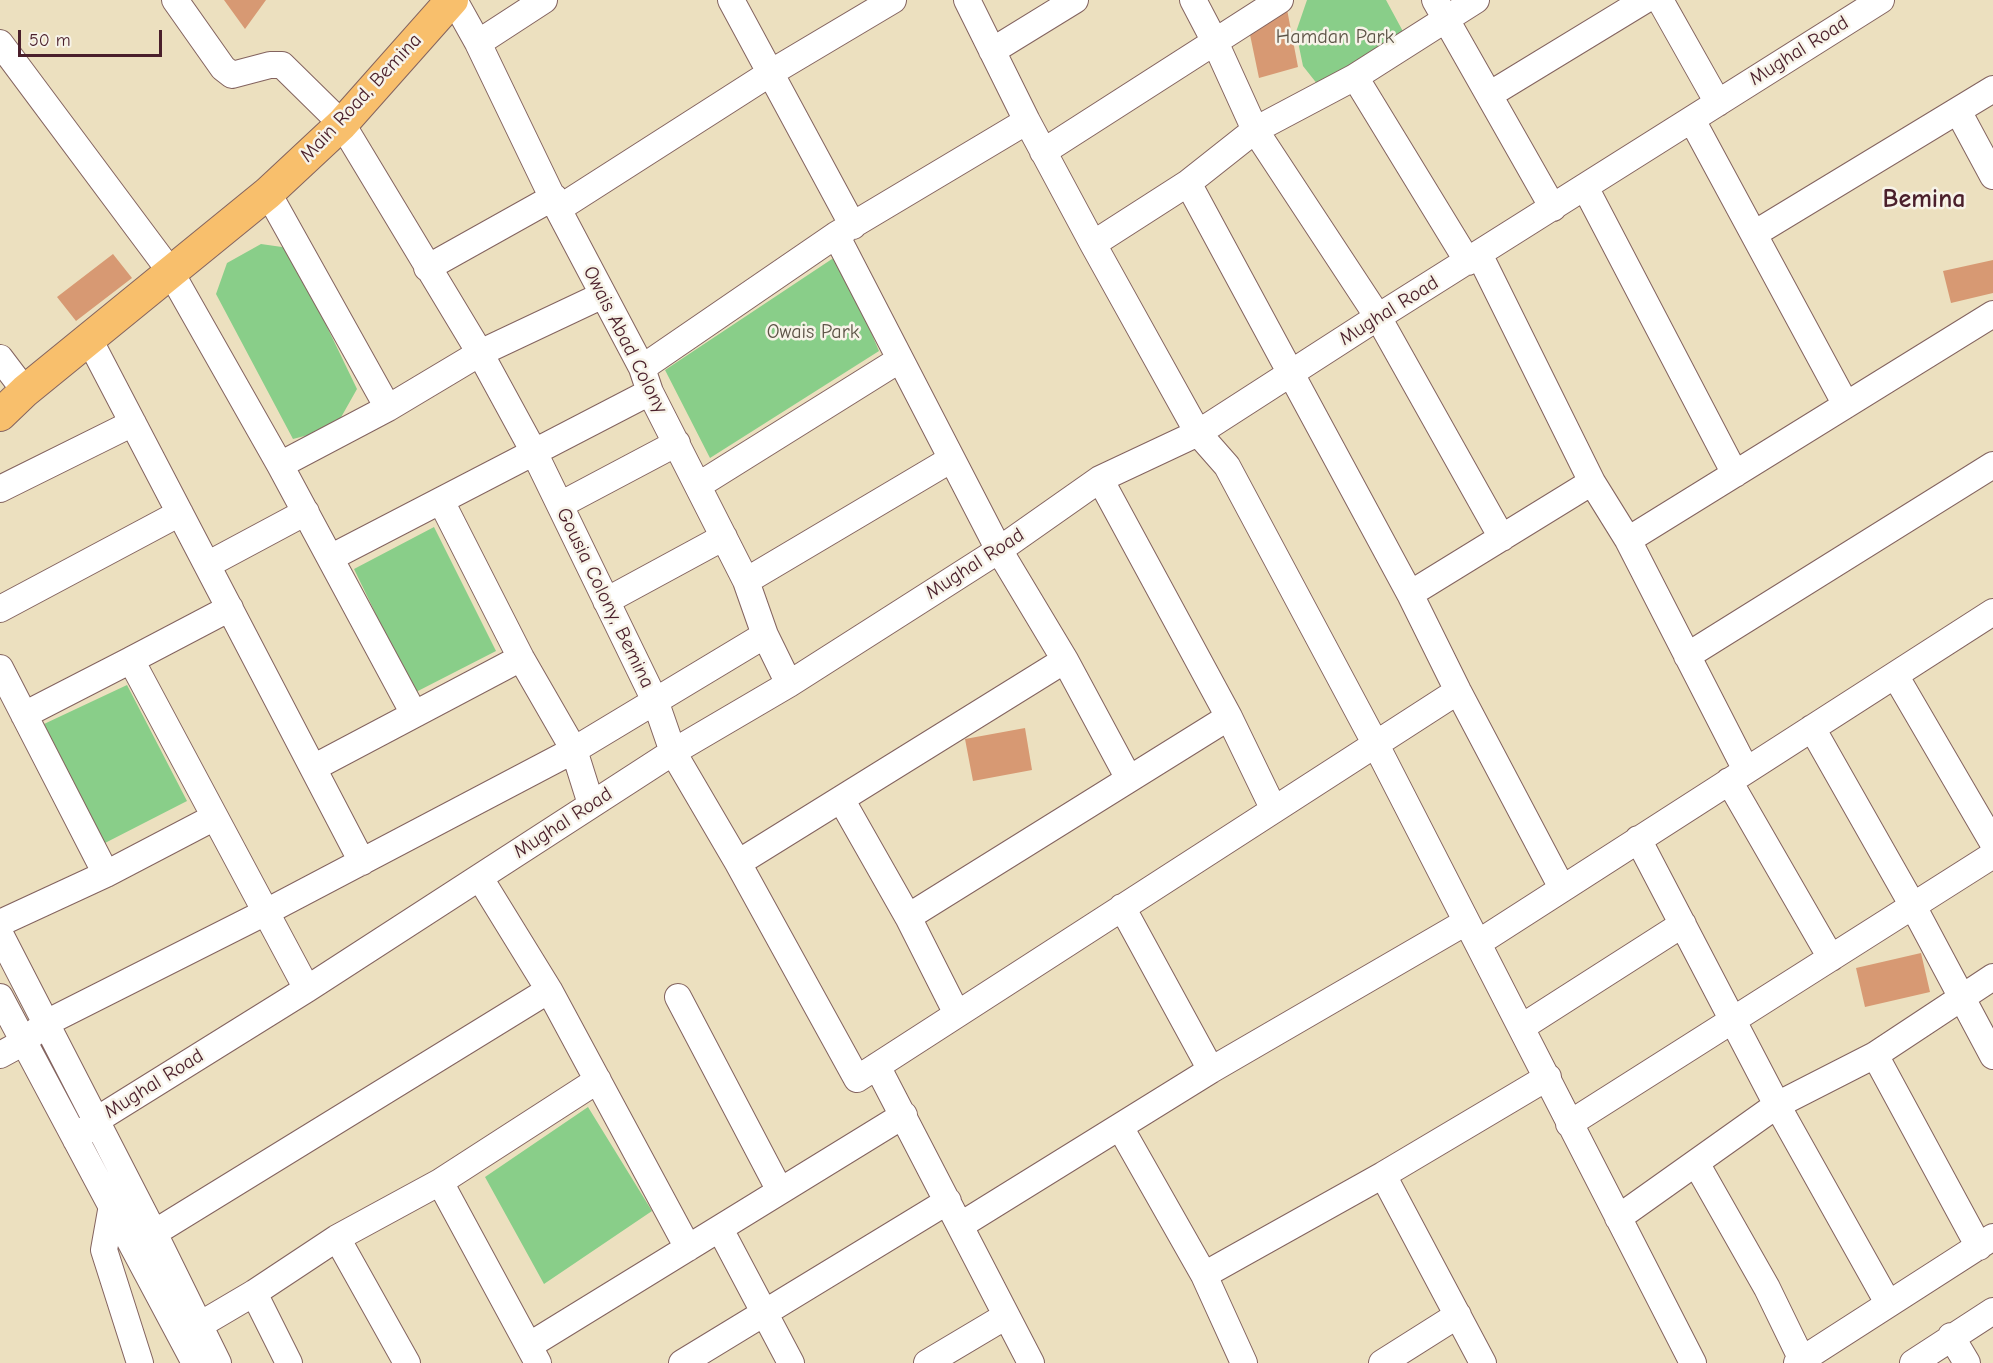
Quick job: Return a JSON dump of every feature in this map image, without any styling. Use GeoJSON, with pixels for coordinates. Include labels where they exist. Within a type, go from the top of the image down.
{"type":"FeatureCollection","features":[{"type":"Feature","properties":{"kind":"main road","name":"Main Road, Bemina"},"geometry":{"type":"LineString","coordinates":[[0,415],[25,391],[268,193],[342,124],[453,0]]}},
{"type":"Feature","properties":{"kind":"street","name":"Gousia Colony, Bemina"},"geometry":{"type":"LineString","coordinates":[[175,0],[223,68],[232,75],[270,65],[282,65],[342,124],[480,353],[534,452],[656,703],[673,752],[738,863],[867,1072],[904,1115],[1031,1363]]}},
{"type":"Feature","properties":{"kind":"street","name":"Owais Abad Colony"},"geometry":{"type":"LineString","coordinates":[[453,0],[478,43],[556,203],[642,368],[650,392],[746,581],[765,635],[789,684]]}},
{"type":"Feature","properties":{"kind":"street"},"geometry":{"type":"LineString","coordinates":[[478,43],[544,0]]}},
{"type":"Feature","properties":{"kind":"street"},"geometry":{"type":"LineString","coordinates":[[731,0],[772,72],[899,360],[950,460],[999,550],[1065,660],[1129,779]]}},
{"type":"Feature","properties":{"kind":"street"},"geometry":{"type":"LineString","coordinates":[[427,268],[556,203],[892,0]]}},
{"type":"Feature","properties":{"kind":"street"},"geometry":{"type":"LineString","coordinates":[[967,0],[1043,152],[1093,244],[1198,433],[1227,466],[1375,743],[1693,1363]]}},
{"type":"Feature","properties":{"kind":"street"},"geometry":{"type":"LineString","coordinates":[[992,51],[1075,0]]}},
{"type":"Feature","properties":{"kind":"street"},"geometry":{"type":"LineString","coordinates":[[1192,0],[1215,42],[1255,130],[1378,317],[1502,538]]}},
{"type":"Feature","properties":{"kind":"street"},"geometry":{"type":"LineString","coordinates":[[1043,152],[1280,0]]}},
{"type":"Feature","properties":{"kind":"street"},"geometry":{"type":"LineString","coordinates":[[1093,244],[1188,183],[1255,130],[1355,77],[1441,9],[1476,0]]}},
{"type":"Feature","properties":{"kind":"street"},"geometry":{"type":"LineString","coordinates":[[1490,95],[1645,0]]}},
{"type":"Feature","properties":{"kind":"street"},"geometry":{"type":"LineString","coordinates":[[1660,0],[1718,103]]}},
{"type":"Feature","properties":{"kind":"street","name":"Mughal Road"},"geometry":{"type":"LineString","coordinates":[[76,1140],[95,1121],[307,989],[673,752],[789,684],[999,550],[1100,479],[1198,433],[1881,0]]}},
{"type":"Feature","properties":{"kind":"street"},"geometry":{"type":"LineString","coordinates":[[1441,9],[1553,208]]}},
{"type":"Feature","properties":{"kind":"street"},"geometry":{"type":"LineString","coordinates":[[0,43],[170,271],[306,512],[414,714]]}},
{"type":"Feature","properties":{"kind":"street"},"geometry":{"type":"LineString","coordinates":[[1355,77],[1473,258],[1592,482],[1628,540],[1687,656],[1738,776],[1831,958]]}},
{"type":"Feature","properties":{"kind":"street"},"geometry":{"type":"LineString","coordinates":[[1754,234],[1993,89]]}},
{"type":"Feature","properties":{"kind":"street"},"geometry":{"type":"LineString","coordinates":[[1958,111],[1993,176]]}},
{"type":"Feature","properties":{"kind":"street"},"geometry":{"type":"LineString","coordinates":[[1692,120],[1846,405]]}},
{"type":"Feature","properties":{"kind":"street"},"geometry":{"type":"LineString","coordinates":[[642,368],[844,231],[1027,121]]}},
{"type":"Feature","properties":{"kind":"street"},"geometry":{"type":"LineString","coordinates":[[1188,183],[1410,594],[1458,691],[1562,888]]}},
{"type":"Feature","properties":{"kind":"street"},"geometry":{"type":"LineString","coordinates":[[1586,187],[1735,474]]}},
{"type":"Feature","properties":{"kind":"street"},"geometry":{"type":"LineString","coordinates":[[268,193],[388,408]]}},
{"type":"Feature","properties":{"kind":"street"},"geometry":{"type":"LineString","coordinates":[[280,465],[388,408],[480,353],[603,295]]}},
{"type":"Feature","properties":{"kind":"street"},"geometry":{"type":"LineString","coordinates":[[1628,540],[1993,314]]}},
{"type":"Feature","properties":{"kind":"street"},"geometry":{"type":"LineString","coordinates":[[89,339],[362,862]]}},
{"type":"Feature","properties":{"kind":"street"},"geometry":{"type":"LineString","coordinates":[[0,358],[25,391]]}},
{"type":"Feature","properties":{"kind":"street"},"geometry":{"type":"LineString","coordinates":[[699,485],[899,360]]}},
{"type":"Feature","properties":{"kind":"street"},"geometry":{"type":"LineString","coordinates":[[330,558],[650,392]]}},
{"type":"Feature","properties":{"kind":"street"},"geometry":{"type":"LineString","coordinates":[[0,489],[133,423]]}},
{"type":"Feature","properties":{"kind":"street"},"geometry":{"type":"LineString","coordinates":[[560,506],[677,443]]}},
{"type":"Feature","properties":{"kind":"street"},"geometry":{"type":"LineString","coordinates":[[746,581],[950,460]]}},
{"type":"Feature","properties":{"kind":"street"},"geometry":{"type":"LineString","coordinates":[[1687,656],[1993,465]]}},
{"type":"Feature","properties":{"kind":"street"},"geometry":{"type":"LineString","coordinates":[[1100,479],[1229,717],[1274,810]]}},
{"type":"Feature","properties":{"kind":"street"},"geometry":{"type":"LineString","coordinates":[[1410,594],[1592,482]]}},
{"type":"Feature","properties":{"kind":"street"},"geometry":{"type":"LineString","coordinates":[[441,501],[520,658],[574,750],[591,804]]}},
{"type":"Feature","properties":{"kind":"street"},"geometry":{"type":"LineString","coordinates":[[207,565],[306,512]]}},
{"type":"Feature","properties":{"kind":"street"},"geometry":{"type":"LineString","coordinates":[[0,609],[180,513]]}},
{"type":"Feature","properties":{"kind":"street"},"geometry":{"type":"LineString","coordinates":[[606,601],[724,537]]}},
{"type":"Feature","properties":{"kind":"street"},"geometry":{"type":"LineString","coordinates":[[24,715],[230,608]]}},
{"type":"Feature","properties":{"kind":"street"},"geometry":{"type":"LineString","coordinates":[[961,1225],[1211,1070],[1562,888],[1896,675],[1992,617]]}},
{"type":"Feature","properties":{"kind":"street"},"geometry":{"type":"LineString","coordinates":[[11,1049],[46,1023],[266,912],[574,750],[656,703],[765,635]]}},
{"type":"Feature","properties":{"kind":"street"},"geometry":{"type":"LineString","coordinates":[[313,768],[520,658]]}},
{"type":"Feature","properties":{"kind":"street"},"geometry":{"type":"LineString","coordinates":[[131,660],[213,818],[307,989]]}},
{"type":"Feature","properties":{"kind":"street"},"geometry":{"type":"LineString","coordinates":[[738,863],[1065,660]]}},
{"type":"Feature","properties":{"kind":"street"},"geometry":{"type":"LineString","coordinates":[[0,668],[106,874]]}},
{"type":"Feature","properties":{"kind":"street"},"geometry":{"type":"LineString","coordinates":[[1896,675],[1993,843]]}},
{"type":"Feature","properties":{"kind":"street"},"geometry":{"type":"LineString","coordinates":[[867,1072],[1458,691]]}},
{"type":"Feature","properties":{"kind":"street"},"geometry":{"type":"LineString","coordinates":[[908,917],[1229,717]]}},
{"type":"Feature","properties":{"kind":"street"},"geometry":{"type":"LineString","coordinates":[[1812,728],[1913,906],[1993,1056]]}},
{"type":"Feature","properties":{"kind":"street"},"geometry":{"type":"LineString","coordinates":[[841,799],[908,917],[957,1014]]}},
{"type":"Feature","properties":{"kind":"street"},"geometry":{"type":"LineString","coordinates":[[0,923],[106,874],[213,818]]}},
{"type":"Feature","properties":{"kind":"street"},"geometry":{"type":"LineString","coordinates":[[1638,839],[1777,1105],[1888,1303]]}},
{"type":"Feature","properties":{"kind":"street"},"geometry":{"type":"LineString","coordinates":[[1569,1124],[1993,855]]}},
{"type":"Feature","properties":{"kind":"street"},"geometry":{"type":"LineString","coordinates":[[480,878],[549,990],[688,1248]]}},
{"type":"Feature","properties":{"kind":"street"},"geometry":{"type":"LineString","coordinates":[[1122,907],[1211,1070]]}},
{"type":"Feature","properties":{"kind":"street"},"geometry":{"type":"LineString","coordinates":[[1522,1027],[1683,924]]}},
{"type":"Feature","properties":{"kind":"street"},"geometry":{"type":"LineString","coordinates":[[0,934],[154,1233],[190,1330],[195,1363]]}},
{"type":"Feature","properties":{"kind":"street"},"geometry":{"type":"LineString","coordinates":[[1618,1218],[1777,1105],[1875,1055],[1993,978]]}},
{"type":"Feature","properties":{"kind":"street"},"geometry":{"type":"LineString","coordinates":[[154,1233],[549,990]]}},
{"type":"Feature","properties":{"kind":"street"},"geometry":{"type":"LineString","coordinates":[[0,997],[11,1049],[76,1140],[112,1205],[190,1330],[218,1363]]}},
{"type":"Feature","properties":{"kind":"street"},"geometry":{"type":"LineString","coordinates":[[678,997],[780,1191]]}},
{"type":"Feature","properties":{"kind":"street"},"geometry":{"type":"LineString","coordinates":[[1696,1163],[1767,1288],[1799,1361],[1986,1242],[1875,1055]]}},
{"type":"Feature","properties":{"kind":"street"},"geometry":{"type":"LineString","coordinates":[[1204,1275],[1383,1175],[1548,1077]]}},
{"type":"Feature","properties":{"kind":"street"},"geometry":{"type":"LineString","coordinates":[[190,1330],[254,1293],[337,1238],[440,1182],[598,1080]]}},
{"type":"Feature","properties":{"kind":"street"},"geometry":{"type":"LineString","coordinates":[[440,1182],[534,1354],[688,1248],[904,1115]]}},
{"type":"Feature","properties":{"kind":"street"},"geometry":{"type":"LineString","coordinates":[[1120,1126],[1204,1275],[1244,1363]]}},
{"type":"Feature","properties":{"kind":"street"},"geometry":{"type":"LineString","coordinates":[[1383,1175],[1483,1363]]}},
{"type":"Feature","properties":{"kind":"street"},"geometry":{"type":"LineString","coordinates":[[682,1363],[948,1201]]}},
{"type":"Feature","properties":{"kind":"street"},"geometry":{"type":"LineString","coordinates":[[112,1205],[104,1250],[140,1363]]}},
{"type":"Feature","properties":{"kind":"street"},"geometry":{"type":"LineString","coordinates":[[720,1229],[791,1363]]}},
{"type":"Feature","properties":{"kind":"street"},"geometry":{"type":"LineString","coordinates":[[337,1238],[407,1363]]}},
{"type":"Feature","properties":{"kind":"street"},"geometry":{"type":"LineString","coordinates":[[254,1293],[289,1363]]}},
{"type":"Feature","properties":{"kind":"street"},"geometry":{"type":"LineString","coordinates":[[1913,1363],[1951,1336],[1993,1311]]}},
{"type":"Feature","properties":{"kind":"street"},"geometry":{"type":"LineString","coordinates":[[1382,1363],[1458,1315]]}},
{"type":"Feature","properties":{"kind":"street"},"geometry":{"type":"LineString","coordinates":[[927,1363],[1006,1316]]}},
{"type":"Feature","properties":{"kind":"street"},"geometry":{"type":"LineString","coordinates":[[1951,1336],[1967,1363]]}},
{"type":"Feature","properties":{"kind":"green space","name":"Hamdan Park"},"geometry":{"type":"Polygon","coordinates":[[[1307,0],[1386,0],[1406,37],[1322,90],[1303,66],[1296,32],[1307,0]]]}},
{"type":"Feature","properties":{"kind":"green space"},"geometry":{"type":"Polygon","coordinates":[[[261,244],[289,248],[357,389],[335,428],[293,439],[216,294],[227,263],[261,244]]]}},
{"type":"Feature","properties":{"kind":"green space","name":"Owais Park"},"geometry":{"type":"Polygon","coordinates":[[[838,255],[879,351],[710,458],[665,370],[838,255]]]}},
{"type":"Feature","properties":{"kind":"green space"},"geometry":{"type":"Polygon","coordinates":[[[434,527],[496,651],[414,693],[354,569],[434,527]]]}},
{"type":"Feature","properties":{"kind":"green space"},"geometry":{"type":"Polygon","coordinates":[[[127,685],[187,801],[105,843],[44,724],[127,685]]]}},
{"type":"Feature","properties":{"kind":"green space"},"geometry":{"type":"Polygon","coordinates":[[[588,1107],[652,1211],[544,1284],[485,1177],[588,1107]]]}},
{"type":"Feature","properties":{"kind":"building"},"geometry":{"type":"Polygon","coordinates":[[[224,0],[266,0],[245,29],[224,0]]]}},
{"type":"Feature","properties":{"kind":"building"},"geometry":{"type":"Polygon","coordinates":[[[1286,4],[1298,67],[1259,78],[1248,25],[1286,4]]]}},
{"type":"Feature","properties":{"kind":"building"},"geometry":{"type":"Polygon","coordinates":[[[113,254],[132,278],[76,321],[57,297],[113,254]]]}},
{"type":"Feature","properties":{"kind":"building"},"geometry":{"type":"Polygon","coordinates":[[[1993,260],[1993,293],[1951,303],[1943,271],[1993,260]]]}},
{"type":"Feature","properties":{"kind":"building"},"geometry":{"type":"Polygon","coordinates":[[[1025,728],[1032,770],[973,781],[965,739],[1025,728]]]}},
{"type":"Feature","properties":{"kind":"building"},"geometry":{"type":"Polygon","coordinates":[[[1921,953],[1930,992],[1865,1007],[1856,968],[1921,953]]]}},
{"type":"Feature","properties":{"kind":"district","name":"Bemina"},"geometry":{"type":"Point","coordinates":[1924,200]}}]}
